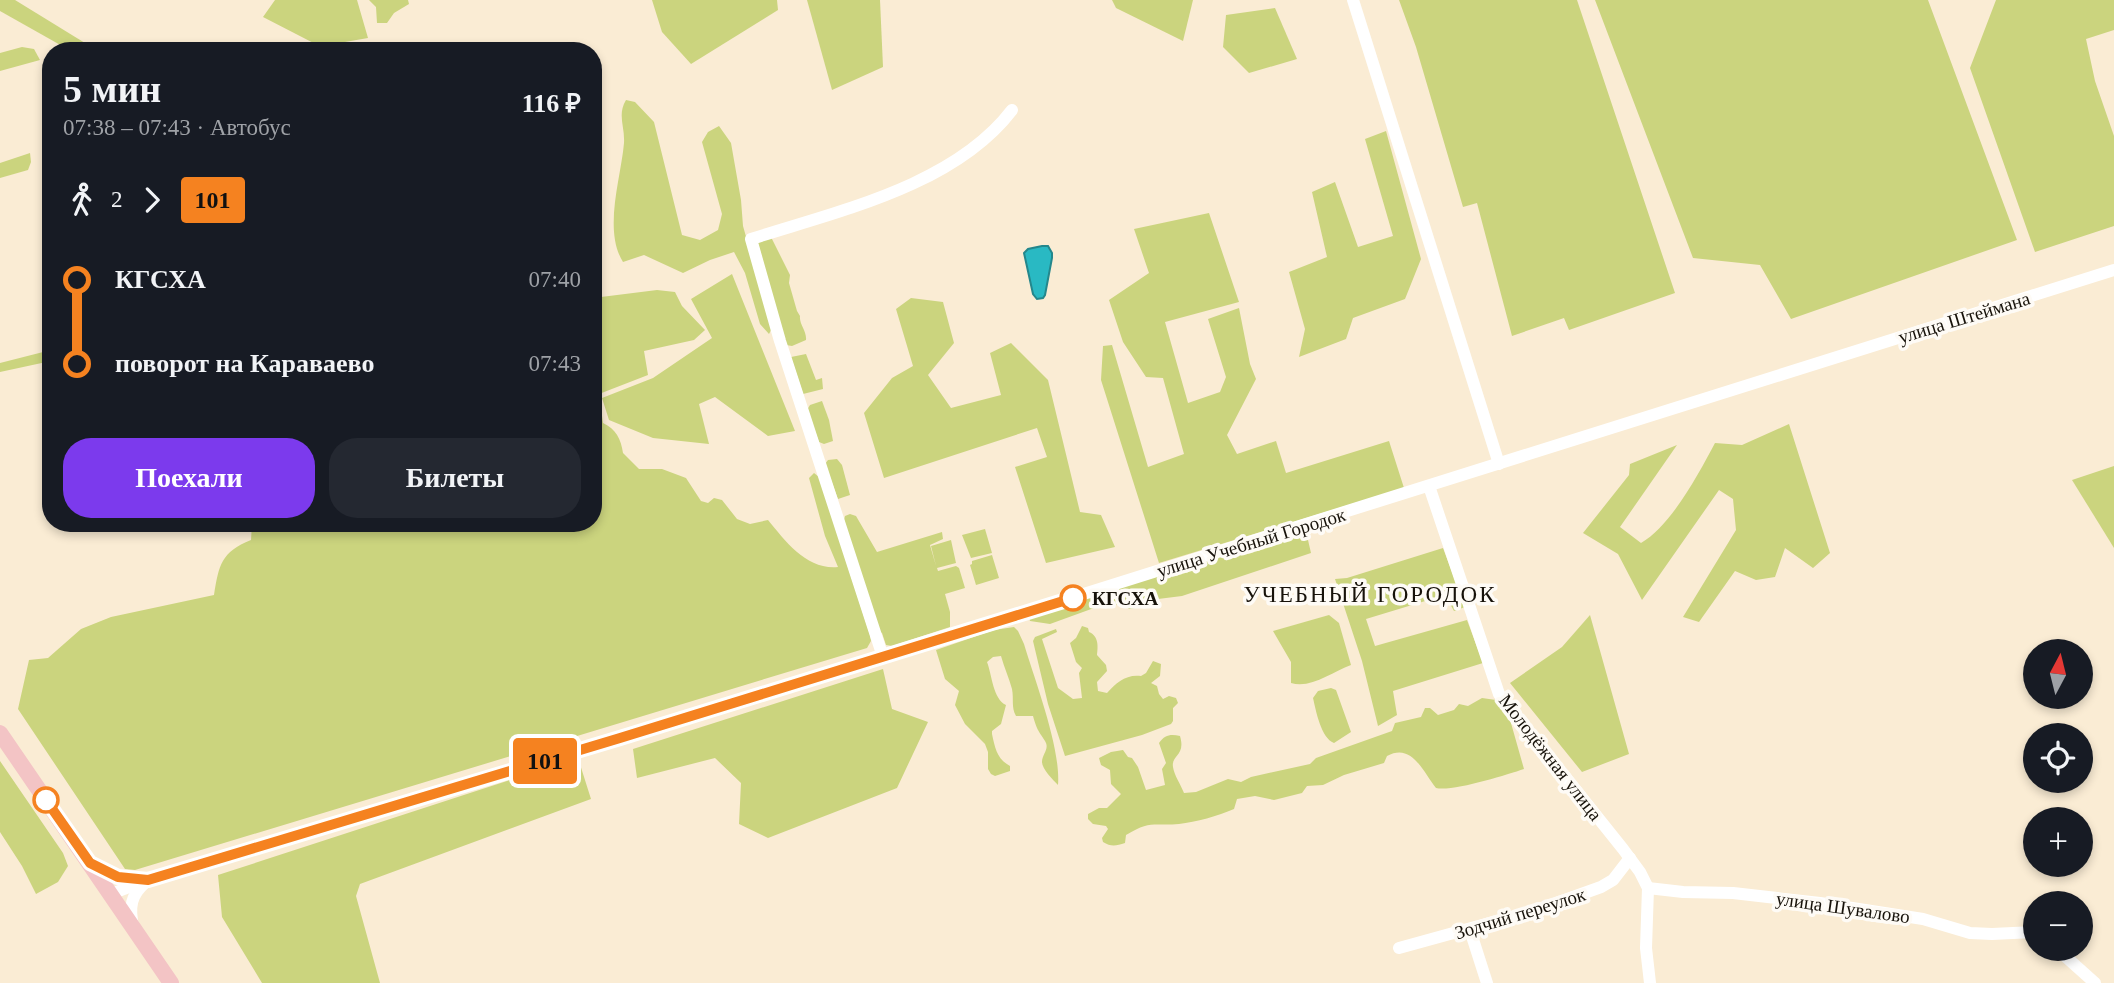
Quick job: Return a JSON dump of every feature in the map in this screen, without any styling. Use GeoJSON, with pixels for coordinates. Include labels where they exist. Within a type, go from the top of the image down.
{"type":"FeatureCollection","features":[{"type":"Feature","properties":{"kind":"main road"},"geometry":{"type":"LineString","coordinates":[[0,733],[171,983]]}},
{"type":"Feature","properties":{"kind":"street"},"geometry":{"type":"LineString","coordinates":[[1353,0],[1499,464]]}},
{"type":"Feature","properties":{"kind":"street"},"geometry":{"type":"LineString","coordinates":[[883,657],[780,341],[751,239],[856,205],[924,178],[967,153],[1001,125],[1012,110]]}},
{"type":"Feature","properties":{"kind":"street","name":"улица Штеймана"},"geometry":{"type":"LineString","coordinates":[[1815,364],[2114,270]]}},
{"type":"Feature","properties":{"kind":"street","name":"улица Учебный Городок"},"geometry":{"type":"LineString","coordinates":[[111,894],[148,880],[883,657],[1815,364]]}},
{"type":"Feature","properties":{"kind":"street","name":"Молодёжная улица"},"geometry":{"type":"LineString","coordinates":[[1429,486],[1499,694],[1630,858],[1648,888]]}},
{"type":"Feature","properties":{"kind":"street","name":"Зодчий переулок"},"geometry":{"type":"LineString","coordinates":[[1399,948],[1470,930],[1601,887],[1613,880],[1630,858]]}},
{"type":"Feature","properties":{"kind":"street"},"geometry":{"type":"LineString","coordinates":[[90,863],[118,877],[148,880]]}},
{"type":"Feature","properties":{"kind":"street"},"geometry":{"type":"LineString","coordinates":[[134,928],[131,904],[136,892],[148,880]]}},
{"type":"Feature","properties":{"kind":"street"},"geometry":{"type":"LineString","coordinates":[[1648,888],[1646,948],[1650,983]]}},
{"type":"Feature","properties":{"kind":"street","name":"улица Шувалово"},"geometry":{"type":"LineString","coordinates":[[1648,888],[1733,893],[1821,904],[1923,919],[1970,933],[2023,933]]}},
{"type":"Feature","properties":{"kind":"street"},"geometry":{"type":"LineString","coordinates":[[1470,930],[1487,983]]}},
{"type":"Feature","properties":{"kind":"street"},"geometry":{"type":"LineString","coordinates":[[2070,961],[2095,983]]}},
{"type":"Feature","properties":{"kind":"green space"},"geometry":{"type":"Polygon","coordinates":[[[0,0],[15,0],[83,42],[55,42],[0,11],[0,0]]]}},
{"type":"Feature","properties":{"kind":"green space"},"geometry":{"type":"Polygon","coordinates":[[[275,0],[357,0],[368,38],[345,42],[312,42],[263,17],[275,0]]]}},
{"type":"Feature","properties":{"kind":"green space"},"geometry":{"type":"Polygon","coordinates":[[[369,0],[408,0],[409,4],[394,13],[387,23],[377,23],[376,7],[369,0]]]}},
{"type":"Feature","properties":{"kind":"green space"},"geometry":{"type":"Polygon","coordinates":[[[652,0],[777,0],[778,10],[691,64],[662,32],[652,0]]]}},
{"type":"Feature","properties":{"kind":"green space"},"geometry":{"type":"Polygon","coordinates":[[[807,0],[880,0],[883,67],[832,90],[807,0]]]}},
{"type":"Feature","properties":{"kind":"green space"},"geometry":{"type":"Polygon","coordinates":[[[1112,0],[1193,0],[1183,41],[1116,8],[1112,0]]]}},
{"type":"Feature","properties":{"kind":"green space"},"geometry":{"type":"Polygon","coordinates":[[[1399,0],[1577,0],[1675,293],[1569,330],[1564,318],[1512,336],[1477,203],[1463,207],[1416,47],[1399,0]]]}},
{"type":"Feature","properties":{"kind":"green space"},"geometry":{"type":"Polygon","coordinates":[[[1595,0],[1928,0],[2017,240],[1791,319],[1760,265],[1693,258],[1595,0]]]}},
{"type":"Feature","properties":{"kind":"green space"},"geometry":{"type":"Polygon","coordinates":[[[1996,0],[2114,0],[2114,30],[2086,39],[2095,81],[2114,136],[2114,226],[2035,252],[1970,68],[1996,0]]]}},
{"type":"Feature","properties":{"kind":"green space"},"geometry":{"type":"Polygon","coordinates":[[[1275,8],[1297,59],[1249,73],[1223,47],[1226,15],[1275,8]]]}},
{"type":"Feature","properties":{"kind":"green space"},"geometry":{"type":"Polygon","coordinates":[[[22,47],[34,49],[40,60],[0,71],[0,53],[22,47]]]}},
{"type":"Feature","properties":{"kind":"green space"},"geometry":{"type":"Polygon","coordinates":[[[626,100],[635,102],[654,122],[682,235],[700,240],[718,230],[722,214],[702,142],[708,132],[719,126],[731,143],[743,226],[772,328],[769,334],[760,324],[745,273],[734,252],[683,273],[644,255],[623,262],[614,235],[614,220],[624,143],[622,111],[626,100]]]}},
{"type":"Feature","properties":{"kind":"green space"},"geometry":{"type":"Polygon","coordinates":[[[1386,131],[1421,259],[1405,299],[1353,318],[1346,339],[1299,357],[1305,329],[1289,272],[1327,257],[1312,192],[1335,182],[1358,247],[1393,236],[1365,139],[1386,131]]]}},
{"type":"Feature","properties":{"kind":"green space"},"geometry":{"type":"Polygon","coordinates":[[[30,153],[28,170],[0,178],[0,163],[30,153]]]}},
{"type":"Feature","properties":{"kind":"green space"},"geometry":{"type":"Polygon","coordinates":[[[1209,213],[1239,302],[1165,322],[1188,403],[1220,392],[1226,377],[1208,319],[1239,308],[1250,364],[1256,379],[1227,435],[1237,454],[1276,441],[1286,473],[1389,441],[1404,488],[1159,563],[1101,380],[1103,346],[1112,345],[1148,467],[1184,454],[1163,378],[1146,377],[1123,342],[1109,300],[1149,273],[1134,229],[1209,213]]]}},
{"type":"Feature","properties":{"kind":"green space"},"geometry":{"type":"Polygon","coordinates":[[[771,237],[790,275],[789,283],[806,337],[806,340],[792,346],[786,345],[757,240],[771,237]]]}},
{"type":"Feature","properties":{"kind":"green space"},"geometry":{"type":"Polygon","coordinates":[[[732,274],[795,431],[768,436],[715,397],[699,404],[709,444],[653,438],[609,420],[602,398],[653,378],[712,338],[691,299],[732,274]]]}},
{"type":"Feature","properties":{"kind":"green space"},"geometry":{"type":"Polygon","coordinates":[[[657,290],[675,292],[682,306],[705,330],[694,340],[644,351],[648,375],[602,393],[602,297],[657,290]]]}},
{"type":"Feature","properties":{"kind":"green space"},"geometry":{"type":"Polygon","coordinates":[[[911,298],[943,302],[954,343],[928,375],[951,408],[1001,395],[990,353],[1011,343],[1048,380],[1080,512],[1101,515],[1115,547],[1046,563],[1015,467],[1047,457],[1037,428],[884,478],[864,413],[892,378],[913,366],[896,309],[911,298]]]}},
{"type":"Feature","properties":{"kind":"green space"},"geometry":{"type":"Polygon","coordinates":[[[42,352],[42,363],[0,372],[0,363],[42,352]]]}},
{"type":"Feature","properties":{"kind":"green space"},"geometry":{"type":"Polygon","coordinates":[[[806,354],[816,380],[822,378],[823,389],[803,394],[791,357],[806,354]]]}},
{"type":"Feature","properties":{"kind":"green space"},"geometry":{"type":"Polygon","coordinates":[[[822,401],[833,441],[824,444],[819,442],[807,410],[810,405],[822,401]]]}},
{"type":"Feature","properties":{"kind":"green space"},"geometry":{"type":"Polygon","coordinates":[[[602,416],[603,423],[615,431],[623,453],[639,469],[662,469],[686,478],[701,501],[708,503],[714,498],[722,500],[737,519],[750,524],[768,520],[798,553],[817,564],[838,567],[825,536],[809,478],[814,473],[819,477],[871,641],[867,648],[135,870],[125,869],[18,709],[29,660],[48,658],[81,629],[111,617],[214,595],[220,568],[227,555],[251,540],[251,532],[602,532],[602,416]]]}},
{"type":"Feature","properties":{"kind":"green space"},"geometry":{"type":"Polygon","coordinates":[[[1789,424],[1830,553],[1813,568],[1785,548],[1775,577],[1756,580],[1735,571],[1699,622],[1683,617],[1736,530],[1733,499],[1719,490],[1642,600],[1618,554],[1583,533],[1629,475],[1630,464],[1677,445],[1620,527],[1641,543],[1673,512],[1715,443],[1742,445],[1789,424]]]}},
{"type":"Feature","properties":{"kind":"green space"},"geometry":{"type":"Polygon","coordinates":[[[837,459],[842,465],[850,495],[838,499],[825,464],[828,460],[837,459]]]}},
{"type":"Feature","properties":{"kind":"green space"},"geometry":{"type":"Polygon","coordinates":[[[2114,466],[2114,548],[2072,480],[2114,466]]]}},
{"type":"Feature","properties":{"kind":"green space"},"geometry":{"type":"Polygon","coordinates":[[[845,516],[856,516],[877,552],[942,532],[943,539],[930,545],[936,566],[931,546],[951,540],[956,563],[937,568],[938,571],[956,566],[959,568],[965,588],[945,594],[950,612],[950,627],[892,646],[886,645],[882,633],[877,631],[844,520],[845,516]]]}},
{"type":"Feature","properties":{"kind":"green space"},"geometry":{"type":"Polygon","coordinates":[[[985,529],[992,553],[971,558],[962,535],[985,529]]]}},
{"type":"Feature","properties":{"kind":"green space"},"geometry":{"type":"Polygon","coordinates":[[[1309,532],[1311,553],[1182,596],[1142,601],[1135,608],[1129,609],[1120,599],[1115,607],[1105,604],[1050,624],[1030,621],[1029,618],[1030,615],[1309,532]]]}},
{"type":"Feature","properties":{"kind":"green space"},"geometry":{"type":"Polygon","coordinates":[[[1443,548],[1465,607],[1454,611],[1445,595],[1366,619],[1375,646],[1467,620],[1483,663],[1393,691],[1397,715],[1378,726],[1362,661],[1335,579],[1347,578],[1443,548]]]}},
{"type":"Feature","properties":{"kind":"green space"},"geometry":{"type":"Polygon","coordinates":[[[992,555],[999,578],[976,585],[970,565],[972,561],[992,555]]]}},
{"type":"Feature","properties":{"kind":"green space"},"geometry":{"type":"Polygon","coordinates":[[[1329,615],[1339,623],[1351,665],[1314,682],[1291,683],[1291,662],[1273,631],[1329,615]]]}},
{"type":"Feature","properties":{"kind":"green space"},"geometry":{"type":"Polygon","coordinates":[[[1590,615],[1629,754],[1582,772],[1510,683],[1562,647],[1590,615]]]}},
{"type":"Feature","properties":{"kind":"green space"},"geometry":{"type":"Polygon","coordinates":[[[1082,626],[1095,636],[1097,655],[1106,665],[1107,671],[1097,682],[1098,691],[1107,693],[1126,678],[1141,676],[1153,661],[1161,664],[1160,676],[1151,683],[1157,686],[1163,699],[1169,696],[1176,698],[1178,703],[1173,708],[1171,724],[1142,735],[1065,756],[1048,704],[1033,641],[1035,637],[1056,629],[1057,632],[1042,639],[1058,688],[1073,699],[1082,698],[1079,673],[1082,668],[1076,662],[1070,643],[1082,626]]]}},
{"type":"Feature","properties":{"kind":"green space"},"geometry":{"type":"Polygon","coordinates":[[[1014,627],[1024,644],[1046,714],[1056,753],[1058,785],[1042,765],[1046,744],[1033,716],[1016,716],[1014,713],[1012,689],[1001,656],[993,657],[987,662],[998,698],[1006,705],[1001,724],[992,734],[997,753],[1010,766],[1010,771],[995,776],[988,769],[985,744],[965,724],[955,705],[959,691],[945,679],[936,650],[994,630],[1014,627]]]}},
{"type":"Feature","properties":{"kind":"green space"},"geometry":{"type":"Polygon","coordinates":[[[883,669],[892,709],[928,722],[897,788],[768,838],[739,824],[741,783],[715,758],[637,778],[633,749],[883,669]]]}},
{"type":"Feature","properties":{"kind":"green space"},"geometry":{"type":"Polygon","coordinates":[[[1331,688],[1336,690],[1351,732],[1334,743],[1322,730],[1313,698],[1318,691],[1331,688]]]}},
{"type":"Feature","properties":{"kind":"green space"},"geometry":{"type":"Polygon","coordinates":[[[1482,698],[1496,700],[1509,716],[1524,769],[1466,785],[1436,788],[1416,761],[1403,753],[1396,753],[1387,756],[1384,763],[1344,775],[1323,785],[1307,786],[1302,793],[1274,800],[1255,796],[1237,799],[1234,809],[1214,816],[1186,823],[1141,827],[1126,835],[1125,843],[1119,845],[1103,842],[1102,838],[1108,829],[1106,826],[1093,824],[1088,819],[1088,814],[1099,808],[1107,808],[1121,794],[1111,784],[1110,770],[1101,765],[1099,758],[1111,752],[1123,750],[1132,758],[1146,790],[1165,785],[1162,769],[1166,763],[1159,743],[1168,736],[1180,736],[1181,748],[1173,763],[1174,770],[1184,793],[1196,792],[1228,779],[1241,782],[1251,777],[1310,764],[1316,758],[1392,731],[1395,723],[1421,717],[1425,708],[1430,708],[1438,715],[1454,710],[1459,704],[1468,706],[1482,698]]]}},
{"type":"Feature","properties":{"kind":"green space"},"geometry":{"type":"Polygon","coordinates":[[[578,758],[591,799],[360,884],[356,896],[380,983],[262,983],[222,917],[218,875],[578,758]]]}},
{"type":"Feature","properties":{"kind":"green space"},"geometry":{"type":"Polygon","coordinates":[[[0,761],[63,853],[68,866],[58,882],[36,894],[0,832],[0,761]]]}},
{"type":"Feature","properties":{"kind":"water"},"geometry":{"type":"Polygon","coordinates":[[[1048,246],[1052,258],[1045,295],[1037,299],[1033,294],[1024,253],[1028,249],[1048,246]]]}},
{"type":"Feature","properties":{"kind":"bus line","name":"101"},"geometry":{"type":"LineString","coordinates":[[46,800],[90,863],[118,877],[148,880],[1073,598]]}},
{"type":"Feature","properties":{"kind":"place","name":"КГСХА"},"geometry":{"type":"Point","coordinates":[1073,598]}},
{"type":"Feature","properties":{"kind":"district","name":"УЧЕБНЫЙ ГОРОДОК"},"geometry":{"type":"Point","coordinates":[1370,594]}}]}
